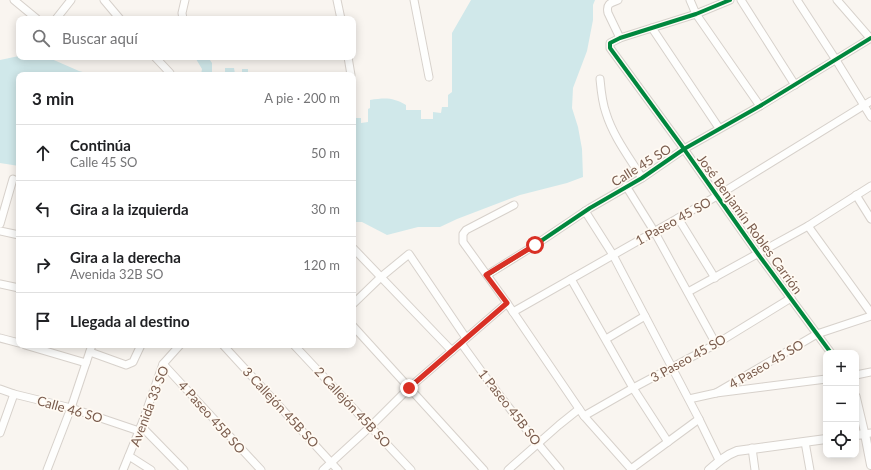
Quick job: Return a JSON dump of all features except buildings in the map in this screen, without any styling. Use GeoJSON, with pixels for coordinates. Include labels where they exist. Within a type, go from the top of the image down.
{"type":"FeatureCollection","features":[{"type":"Feature","properties":{"kind":"street"},"geometry":{"type":"LineString","coordinates":[[14,0],[33,16]]}},
{"type":"Feature","properties":{"kind":"street"},"geometry":{"type":"LineString","coordinates":[[58,16],[71,0]]}},
{"type":"Feature","properties":{"kind":"street"},"geometry":{"type":"LineString","coordinates":[[104,0],[117,16]]}},
{"type":"Feature","properties":{"kind":"street"},"geometry":{"type":"LineString","coordinates":[[182,16],[184,0]]}},
{"type":"Feature","properties":{"kind":"street"},"geometry":{"type":"LineString","coordinates":[[337,0],[340,16]]}},
{"type":"Feature","properties":{"kind":"street"},"geometry":{"type":"LineString","coordinates":[[414,0],[429,77]]}},
{"type":"Feature","properties":{"kind":"street"},"geometry":{"type":"LineString","coordinates":[[618,0],[610,4],[608,7],[608,13],[620,38],[696,14],[730,0]]}},
{"type":"Feature","properties":{"kind":"street"},"geometry":{"type":"LineString","coordinates":[[690,0],[696,14],[760,106]]}},
{"type":"Feature","properties":{"kind":"street"},"geometry":{"type":"LineString","coordinates":[[741,0],[795,85]]}},
{"type":"Feature","properties":{"kind":"street"},"geometry":{"type":"LineString","coordinates":[[797,0],[871,118]]}},
{"type":"Feature","properties":{"kind":"street"},"geometry":{"type":"LineString","coordinates":[[838,0],[871,38]]}},
{"type":"Feature","properties":{"kind":"street"},"geometry":{"type":"LineString","coordinates":[[652,28],[719,128]]}},
{"type":"Feature","properties":{"kind":"street","name":"José Benjamín Robles Carrión"},"geometry":{"type":"LineString","coordinates":[[620,38],[610,43],[610,48],[829,350]]}},
{"type":"Feature","properties":{"kind":"street","name":"Calle 45 SO"},"geometry":{"type":"LineString","coordinates":[[486,275],[535,245],[585,211],[642,178],[684,149],[760,106],[871,38]]}},
{"type":"Feature","properties":{"kind":"street"},"geometry":{"type":"LineString","coordinates":[[158,60],[169,72]]}},
{"type":"Feature","properties":{"kind":"street"},"geometry":{"type":"LineString","coordinates":[[348,60],[350,72]]}},
{"type":"Feature","properties":{"kind":"street"},"geometry":{"type":"LineString","coordinates":[[600,79],[603,104],[610,124],[642,178]]}},
{"type":"Feature","properties":{"kind":"street","name":"1 Paseo 45 SO"},"geometry":{"type":"LineString","coordinates":[[513,312],[570,278],[717,196],[871,101]]}},
{"type":"Feature","properties":{"kind":"street"},"geometry":{"type":"LineString","coordinates":[[0,224],[13,179]]}},
{"type":"Feature","properties":{"kind":"street"},"geometry":{"type":"LineString","coordinates":[[626,186],[654,231],[716,344]]}},
{"type":"Feature","properties":{"kind":"street"},"geometry":{"type":"LineString","coordinates":[[688,292],[808,226],[871,186]]}},
{"type":"Feature","properties":{"kind":"street"},"geometry":{"type":"LineString","coordinates":[[856,195],[871,219]]}},
{"type":"Feature","properties":{"kind":"street"},"geometry":{"type":"LineString","coordinates":[[514,205],[464,232],[462,237],[463,242],[507,303],[584,416],[632,470],[699,418]]}},
{"type":"Feature","properties":{"kind":"street"},"geometry":{"type":"LineString","coordinates":[[585,211],[613,255],[699,418],[719,460]]}},
{"type":"Feature","properties":{"kind":"street"},"geometry":{"type":"LineString","coordinates":[[678,218],[715,278]]}},
{"type":"Feature","properties":{"kind":"street"},"geometry":{"type":"LineString","coordinates":[[808,226],[871,315]]}},
{"type":"Feature","properties":{"kind":"street"},"geometry":{"type":"LineString","coordinates":[[0,230],[16,234]]}},
{"type":"Feature","properties":{"kind":"street"},"geometry":{"type":"LineString","coordinates":[[356,251],[452,351]]}},
{"type":"Feature","properties":{"kind":"street","name":"1 Paseo 45B SO"},"geometry":{"type":"LineString","coordinates":[[382,277],[409,254],[490,384],[560,470]]}},
{"type":"Feature","properties":{"kind":"street"},"geometry":{"type":"LineString","coordinates":[[356,301],[382,277]]}},
{"type":"Feature","properties":{"kind":"street"},"geometry":{"type":"LineString","coordinates":[[570,278],[633,388],[668,442]]}},
{"type":"Feature","properties":{"kind":"street"},"geometry":{"type":"LineString","coordinates":[[0,284],[16,287]]}},
{"type":"Feature","properties":{"kind":"street","name":"3 Paseo 45 SO"},"geometry":{"type":"LineString","coordinates":[[584,416],[716,344],[791,298]]}},
{"type":"Feature","properties":{"kind":"street"},"geometry":{"type":"LineString","coordinates":[[324,470],[409,388],[507,303]]}},
{"type":"Feature","properties":{"kind":"street","name":"4 Paseo 45 SO"},"geometry":{"type":"LineString","coordinates":[[716,393],[817,334],[871,315]]}},
{"type":"Feature","properties":{"kind":"street"},"geometry":{"type":"LineString","coordinates":[[606,339],[645,316]]}},
{"type":"Feature","properties":{"kind":"street"},"geometry":{"type":"LineString","coordinates":[[356,329],[484,470]]}},
{"type":"Feature","properties":{"kind":"street"},"geometry":{"type":"LineString","coordinates":[[0,338],[16,342]]}},
{"type":"Feature","properties":{"kind":"street"},"geometry":{"type":"LineString","coordinates":[[35,348],[86,363]]}},
{"type":"Feature","properties":{"kind":"street"},"geometry":{"type":"LineString","coordinates":[[47,470],[71,408],[91,349],[126,365],[133,362],[140,348]]}},
{"type":"Feature","properties":{"kind":"street","name":"Avenida 33 SO"},"geometry":{"type":"LineString","coordinates":[[123,470],[164,364],[177,348]]}},
{"type":"Feature","properties":{"kind":"street","name":"3 Callejón 45B SO"},"geometry":{"type":"LineString","coordinates":[[226,348],[338,470]]}},
{"type":"Feature","properties":{"kind":"street","name":"2 Callejón 45B SO"},"geometry":{"type":"LineString","coordinates":[[297,348],[412,470]]}},
{"type":"Feature","properties":{"kind":"street","name":"4 Paseo 45B SO"},"geometry":{"type":"LineString","coordinates":[[164,364],[261,470]]}},
{"type":"Feature","properties":{"kind":"street"},"geometry":{"type":"LineString","coordinates":[[859,374],[871,372]]}},
{"type":"Feature","properties":{"kind":"street"},"geometry":{"type":"LineString","coordinates":[[689,399],[716,393],[823,379]]}},
{"type":"Feature","properties":{"kind":"street","name":"Calle 46 SO"},"geometry":{"type":"LineString","coordinates":[[0,389],[140,428]]}},
{"type":"Feature","properties":{"kind":"street"},"geometry":{"type":"LineString","coordinates":[[0,433],[14,394]]}},
{"type":"Feature","properties":{"kind":"street"},"geometry":{"type":"LineString","coordinates":[[859,406],[868,434],[871,465]]}},
{"type":"Feature","properties":{"kind":"street"},"geometry":{"type":"LineString","coordinates":[[508,470],[579,409]]}},
{"type":"Feature","properties":{"kind":"street"},"geometry":{"type":"LineString","coordinates":[[140,428],[184,470]]}},
{"type":"Feature","properties":{"kind":"street"},"geometry":{"type":"LineString","coordinates":[[709,470],[719,460],[737,451],[823,439]]}},
{"type":"Feature","properties":{"kind":"street"},"geometry":{"type":"LineString","coordinates":[[805,442],[810,470]]}},
{"type":"Feature","properties":{"kind":"street"},"geometry":{"type":"LineString","coordinates":[[752,448],[755,470]]}},
{"type":"Feature","properties":{"kind":"street"},"geometry":{"type":"LineString","coordinates":[[129,456],[151,470]]}},
{"type":"Feature","properties":{"kind":"water"},"geometry":{"type":"Polygon","coordinates":[[[471,0],[595,0],[593,5],[593,20],[587,51],[573,88],[572,108],[578,127],[582,149],[583,177],[567,183],[520,195],[440,227],[418,227],[387,235],[362,222],[356,222],[356,118],[361,118],[361,123],[368,122],[370,100],[375,99],[392,99],[406,105],[406,110],[421,110],[421,119],[433,119],[433,112],[441,113],[442,107],[448,107],[448,95],[452,92],[452,33],[471,0]]]}},
{"type":"Feature","properties":{"kind":"water"},"geometry":{"type":"Polygon","coordinates":[[[16,57],[16,60],[54,60],[83,72],[16,72],[16,166],[0,163],[0,60],[16,57]]]}},
{"type":"Feature","properties":{"kind":"water"},"geometry":{"type":"Polygon","coordinates":[[[197,60],[210,60],[212,63],[212,72],[202,72],[202,69],[197,60]]]}},
{"type":"Feature","properties":{"kind":"water"},"geometry":{"type":"Polygon","coordinates":[[[225,68],[234,68],[235,72],[225,72],[225,68]]]}},
{"type":"Feature","properties":{"kind":"water"},"geometry":{"type":"Polygon","coordinates":[[[242,69],[248,69],[248,72],[242,72],[242,69]]]}},
{"type":"Feature","properties":{"kind":"cycle path"},"geometry":{"type":"LineString","coordinates":[[730,0],[696,14],[620,38],[610,43],[610,48],[829,350]]}},
{"type":"Feature","properties":{"kind":"cycle path"},"geometry":{"type":"LineString","coordinates":[[487,275],[590,208],[642,178],[684,149],[760,106],[871,38]]}},
{"type":"Feature","properties":{"kind":"route"},"geometry":{"type":"LineString","coordinates":[[409,388],[507,303],[486,275],[535,245]]}}]}
